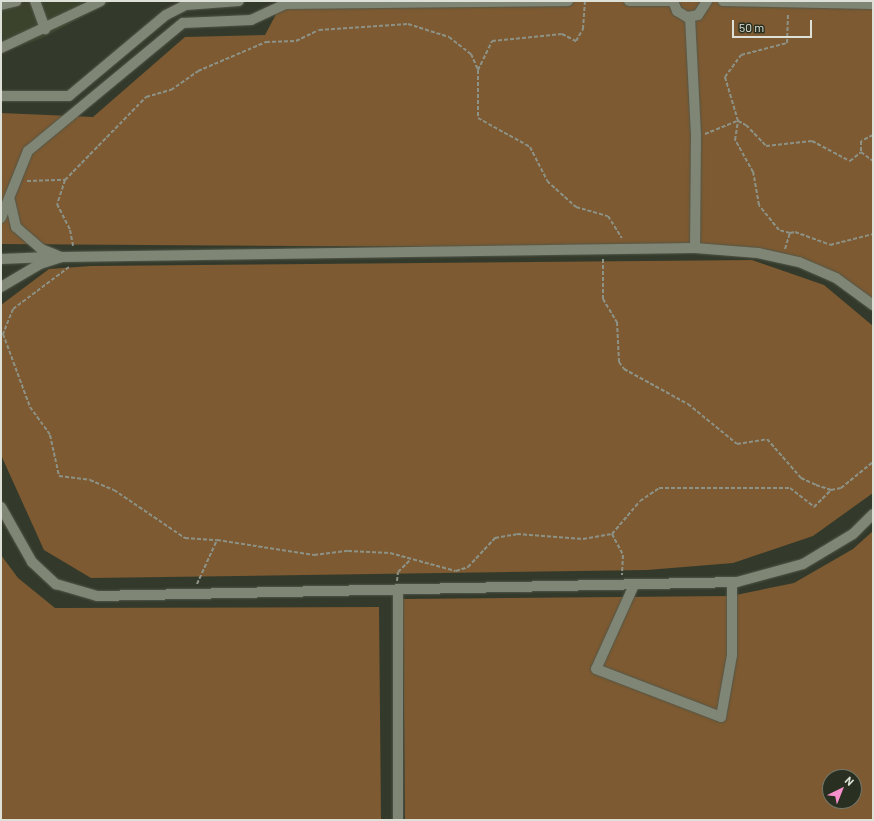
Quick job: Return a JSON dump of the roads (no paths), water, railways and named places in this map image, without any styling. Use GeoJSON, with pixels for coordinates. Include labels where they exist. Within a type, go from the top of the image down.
{"type":"FeatureCollection","features":[{"type":"Feature","properties":{"kind":"street"},"geometry":{"type":"LineString","coordinates":[[1,6],[17,1]]}},
{"type":"Feature","properties":{"kind":"street"},"geometry":{"type":"LineString","coordinates":[[35,1],[45,29]]}},
{"type":"Feature","properties":{"kind":"street"},"geometry":{"type":"LineString","coordinates":[[1,48],[45,29],[101,1]]}},
{"type":"Feature","properties":{"kind":"street"},"geometry":{"type":"LineString","coordinates":[[1,96],[69,96],[166,16],[186,5],[239,1]]}},
{"type":"Feature","properties":{"kind":"street"},"geometry":{"type":"LineString","coordinates":[[1,218],[28,150],[183,23],[251,20],[285,4],[568,1]]}},
{"type":"Feature","properties":{"kind":"street"},"geometry":{"type":"LineString","coordinates":[[629,1],[672,1],[677,11],[690,17],[703,11],[707,1]]}},
{"type":"Feature","properties":{"kind":"street"},"geometry":{"type":"LineString","coordinates":[[723,1],[788,1],[873,4]]}},
{"type":"Feature","properties":{"kind":"street"},"geometry":{"type":"LineString","coordinates":[[690,17],[696,135],[695,248]]}},
{"type":"Feature","properties":{"kind":"street"},"geometry":{"type":"LineString","coordinates":[[10,195],[10,215],[16,227],[41,249],[61,257]]}},
{"type":"Feature","properties":{"kind":"street"},"geometry":{"type":"LineString","coordinates":[[1,259],[74,256],[695,248],[783,258],[836,278],[873,306]]}},
{"type":"Feature","properties":{"kind":"street"},"geometry":{"type":"LineString","coordinates":[[1,287],[40,264],[61,257]]}},
{"type":"Feature","properties":{"kind":"street"},"geometry":{"type":"LineString","coordinates":[[1,507],[32,562],[56,584],[98,596],[732,582],[803,564],[853,534],[873,514]]}},
{"type":"Feature","properties":{"kind":"street"},"geometry":{"type":"LineString","coordinates":[[634,585],[596,669],[720,717],[732,655],[732,582]]}},
{"type":"Feature","properties":{"kind":"street"},"geometry":{"type":"LineString","coordinates":[[398,590],[398,820]]}}]}
